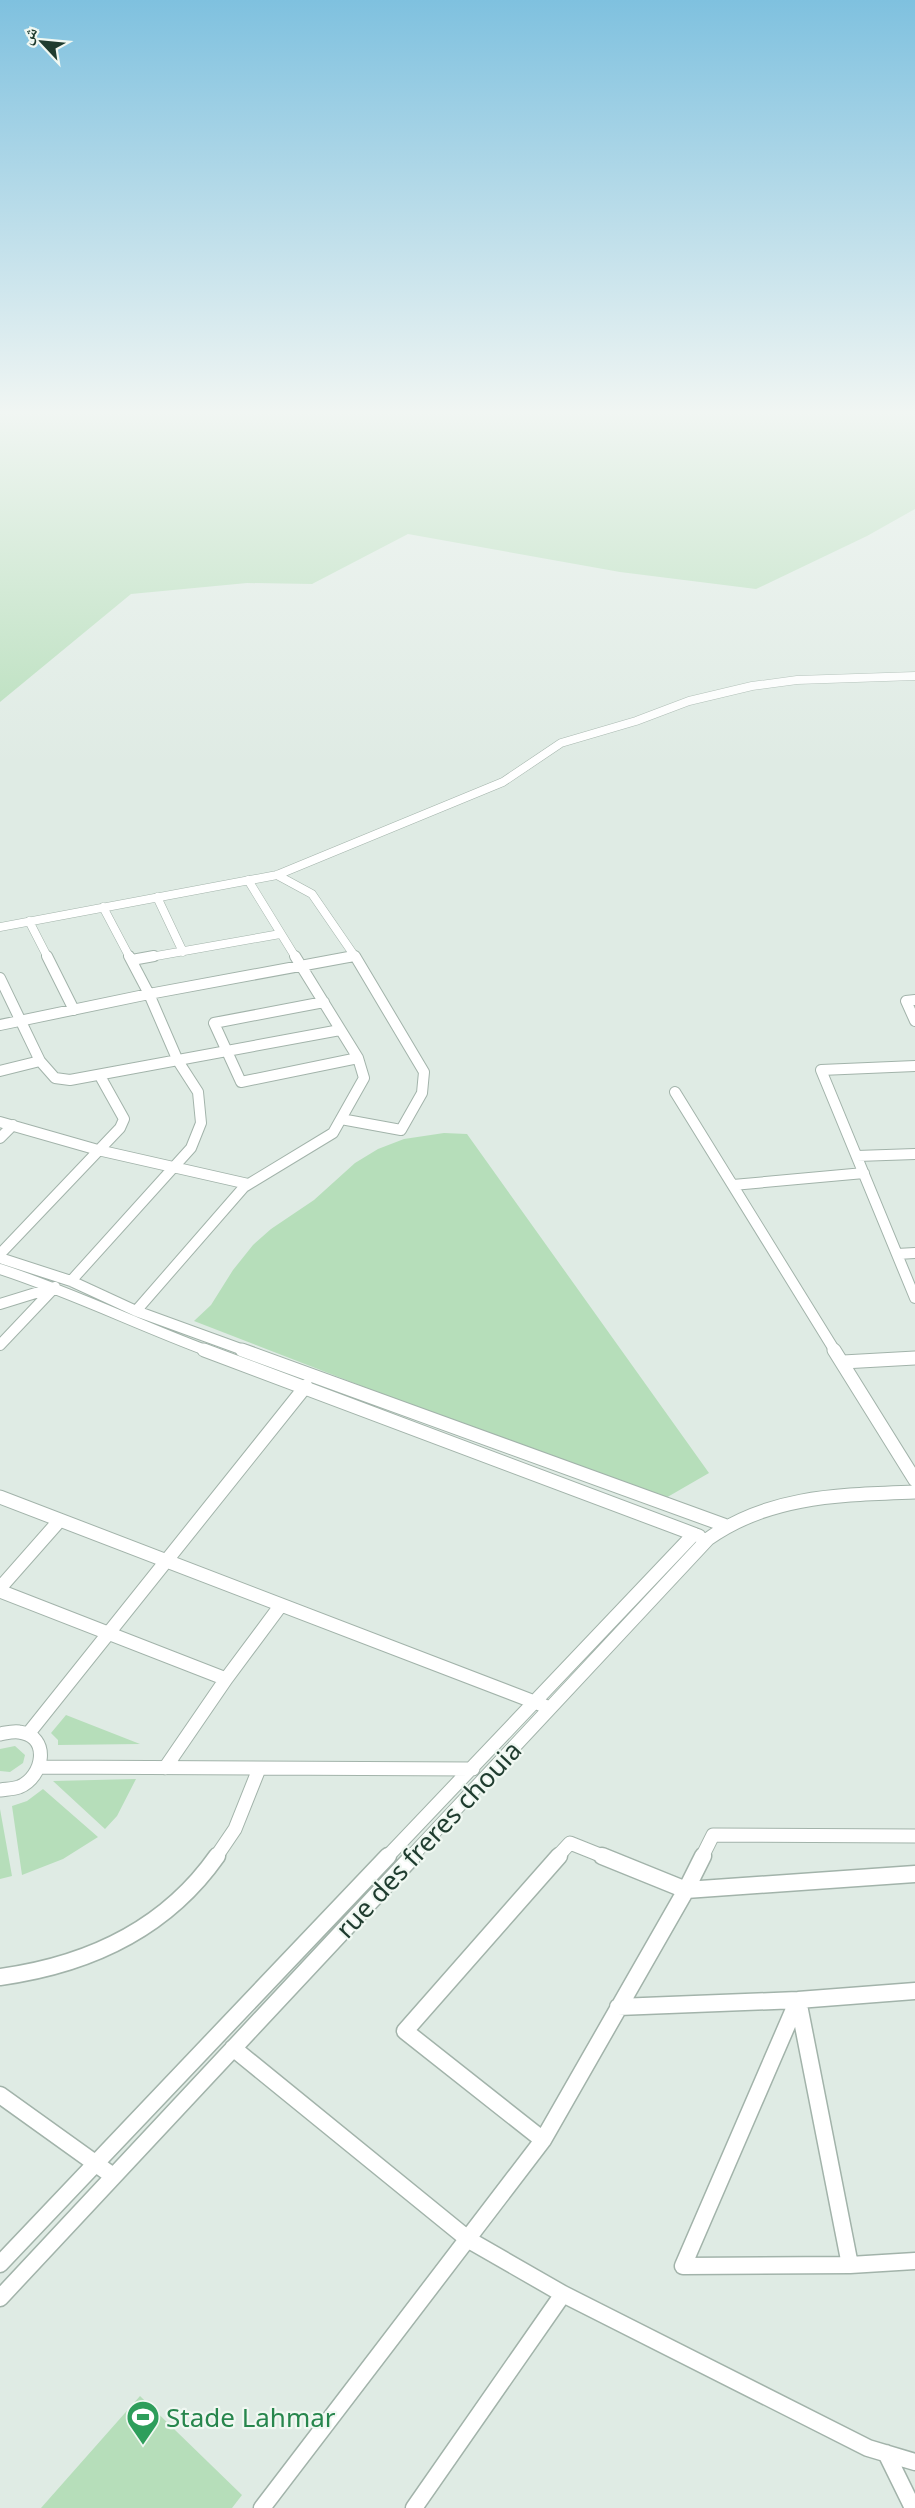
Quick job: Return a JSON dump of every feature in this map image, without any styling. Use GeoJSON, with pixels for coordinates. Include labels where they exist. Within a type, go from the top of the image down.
{"type":"FeatureCollection","features":[{"type":"Feature","properties":{"kind":"street"},"geometry":{"type":"LineString","coordinates":[[0,927],[277,875],[503,782],[561,743],[636,721],[689,701],[752,686],[798,680],[915,676]]}},
{"type":"Feature","properties":{"kind":"street"},"geometry":{"type":"LineString","coordinates":[[277,875],[312,894],[356,956],[424,1072],[422,1093],[401,1130],[341,1119]]}},
{"type":"Feature","properties":{"kind":"street"},"geometry":{"type":"LineString","coordinates":[[136,1311],[217,1215],[248,1184],[333,1133],[364,1078],[358,1058],[248,880]]}},
{"type":"Feature","properties":{"kind":"street"},"geometry":{"type":"LineString","coordinates":[[156,897],[183,952]]}},
{"type":"Feature","properties":{"kind":"street"},"geometry":{"type":"LineString","coordinates":[[71,1281],[191,1148],[201,1123],[198,1092],[178,1060],[149,994],[103,907]]}},
{"type":"Feature","properties":{"kind":"street"},"geometry":{"type":"LineString","coordinates":[[29,921],[74,1010]]}},
{"type":"Feature","properties":{"kind":"street"},"geometry":{"type":"LineString","coordinates":[[132,960],[280,934]]}},
{"type":"Feature","properties":{"kind":"street"},"geometry":{"type":"LineString","coordinates":[[0,1025],[149,994],[356,956]]}},
{"type":"Feature","properties":{"kind":"street"},"geometry":{"type":"LineString","coordinates":[[0,978],[40,1060],[55,1078],[70,1080],[100,1076],[340,1030]]}},
{"type":"Feature","properties":{"kind":"street"},"geometry":{"type":"LineString","coordinates":[[915,1000],[906,1001],[915,1021]]}},
{"type":"Feature","properties":{"kind":"street"},"geometry":{"type":"LineString","coordinates":[[324,1002],[214,1023],[241,1082],[358,1058]]}},
{"type":"Feature","properties":{"kind":"street"},"geometry":{"type":"LineString","coordinates":[[0,1071],[40,1060]]}},
{"type":"Feature","properties":{"kind":"street"},"geometry":{"type":"LineString","coordinates":[[915,1066],[821,1070],[915,1298]]}},
{"type":"Feature","properties":{"kind":"street"},"geometry":{"type":"LineString","coordinates":[[100,1076],[124,1119],[120,1128],[0,1256],[71,1281],[136,1311],[724,1525]]}},
{"type":"Feature","properties":{"kind":"street"},"geometry":{"type":"LineString","coordinates":[[675,1092],[915,1480]]}},
{"type":"Feature","properties":{"kind":"street"},"geometry":{"type":"LineString","coordinates":[[0,1122],[98,1150],[248,1184]]}},
{"type":"Feature","properties":{"kind":"street"},"geometry":{"type":"LineString","coordinates":[[0,1138],[13,1125]]}},
{"type":"Feature","properties":{"kind":"street"},"geometry":{"type":"LineString","coordinates":[[856,1156],[915,1154]]}},
{"type":"Feature","properties":{"kind":"street"},"geometry":{"type":"LineString","coordinates":[[733,1185],[864,1173]]}},
{"type":"Feature","properties":{"kind":"street"},"geometry":{"type":"LineString","coordinates":[[897,1254],[915,1253]]}},
{"type":"Feature","properties":{"kind":"street"},"geometry":{"type":"LineString","coordinates":[[0,1269],[55,1287],[139,1325],[306,1386],[701,1537],[534,1702],[0,2264]]}},
{"type":"Feature","properties":{"kind":"street"},"geometry":{"type":"LineString","coordinates":[[0,1304],[55,1287]]}},
{"type":"Feature","properties":{"kind":"street"},"geometry":{"type":"LineString","coordinates":[[0,1345],[55,1287]]}},
{"type":"Feature","properties":{"kind":"street"},"geometry":{"type":"LineString","coordinates":[[843,1362],[915,1358]]}},
{"type":"Feature","properties":{"kind":"street"},"geometry":{"type":"LineString","coordinates":[[28,1734],[306,1386]]}},
{"type":"Feature","properties":{"kind":"street","name":"rue des freres chouia"},"geometry":{"type":"LineString","coordinates":[[0,2298],[492,1771],[701,1537],[724,1525],[772,1507],[840,1496],[915,1492]]}},
{"type":"Feature","properties":{"kind":"street"},"geometry":{"type":"LineString","coordinates":[[0,1497],[550,1708]]}},
{"type":"Feature","properties":{"kind":"street"},"geometry":{"type":"LineString","coordinates":[[60,1520],[0,1590],[226,1678]]}},
{"type":"Feature","properties":{"kind":"street"},"geometry":{"type":"LineString","coordinates":[[165,1768],[226,1678],[281,1605]]}},
{"type":"Feature","properties":{"kind":"street"},"geometry":{"type":"LineString","coordinates":[[0,1734],[16,1732],[28,1734],[42,1748],[43,1757],[41,1767],[27,1782],[17,1787],[0,1790]]}},
{"type":"Feature","properties":{"kind":"street"},"geometry":{"type":"LineString","coordinates":[[41,1767],[471,1769],[492,1771]]}},
{"type":"Feature","properties":{"kind":"street"},"geometry":{"type":"LineString","coordinates":[[0,1977],[66,1966],[91,1957],[138,1931],[176,1901],[210,1864],[230,1837],[248,1801],[259,1769]]}},
{"type":"Feature","properties":{"kind":"street"},"geometry":{"type":"LineString","coordinates":[[262,2508],[469,2240],[543,2140],[686,1890],[713,1835],[915,1836]]}},
{"type":"Feature","properties":{"kind":"street"},"geometry":{"type":"LineString","coordinates":[[543,2140],[405,2031],[570,1843],[686,1890],[915,1874]]}},
{"type":"Feature","properties":{"kind":"street"},"geometry":{"type":"LineString","coordinates":[[618,2007],[798,2000],[915,1990]]}},
{"type":"Feature","properties":{"kind":"street"},"geometry":{"type":"LineString","coordinates":[[798,2000],[683,2266],[850,2265],[915,2261]]}},
{"type":"Feature","properties":{"kind":"street"},"geometry":{"type":"LineString","coordinates":[[798,2000],[850,2265]]}},
{"type":"Feature","properties":{"kind":"street"},"geometry":{"type":"LineString","coordinates":[[233,2048],[469,2240],[563,2294],[857,2442],[915,2462]]}},
{"type":"Feature","properties":{"kind":"street"},"geometry":{"type":"LineString","coordinates":[[0,2095],[113,2176]]}},
{"type":"Feature","properties":{"kind":"street"},"geometry":{"type":"LineString","coordinates":[[414,2508],[563,2294]]}},
{"type":"Feature","properties":{"kind":"street"},"geometry":{"type":"LineString","coordinates":[[885,2453],[913,2508]]}},
{"type":"Feature","properties":{"kind":"green space"},"geometry":{"type":"Polygon","coordinates":[[[0,531],[876,531],[756,589],[620,572],[408,534],[312,584],[247,583],[131,594],[0,702],[0,531]]]}},
{"type":"Feature","properties":{"kind":"green space"},"geometry":{"type":"Polygon","coordinates":[[[444,1133],[467,1134],[709,1473],[664,1499],[470,1428],[194,1321],[211,1305],[233,1270],[253,1245],[271,1229],[314,1200],[355,1163],[378,1149],[404,1139],[444,1133]]]}},
{"type":"Feature","properties":{"kind":"green space"},"geometry":{"type":"Polygon","coordinates":[[[66,1715],[140,1744],[58,1745],[58,1740],[51,1733],[66,1715]]]}},
{"type":"Feature","properties":{"kind":"green space"},"geometry":{"type":"Polygon","coordinates":[[[15,1746],[25,1755],[23,1763],[10,1772],[0,1771],[0,1749],[15,1746]]]}},
{"type":"Feature","properties":{"kind":"green space"},"geometry":{"type":"Polygon","coordinates":[[[136,1779],[117,1816],[105,1829],[53,1781],[136,1779]]]}},
{"type":"Feature","properties":{"kind":"green space"},"geometry":{"type":"Polygon","coordinates":[[[43,1789],[98,1837],[63,1859],[22,1875],[12,1806],[27,1801],[43,1789]]]}},
{"type":"Feature","properties":{"kind":"green space"},"geometry":{"type":"Polygon","coordinates":[[[0,1809],[12,1876],[0,1879],[0,1809]]]}},
{"type":"Feature","properties":{"kind":"green space","name":"Stade Lahmar"},"geometry":{"type":"Polygon","coordinates":[[[140,2396],[242,2495],[232,2508],[41,2508],[140,2396]]]}},
{"type":"Feature","properties":{"kind":"place","name":"Stade Lahmar"},"geometry":{"type":"Point","coordinates":[143,2446]}}]}
